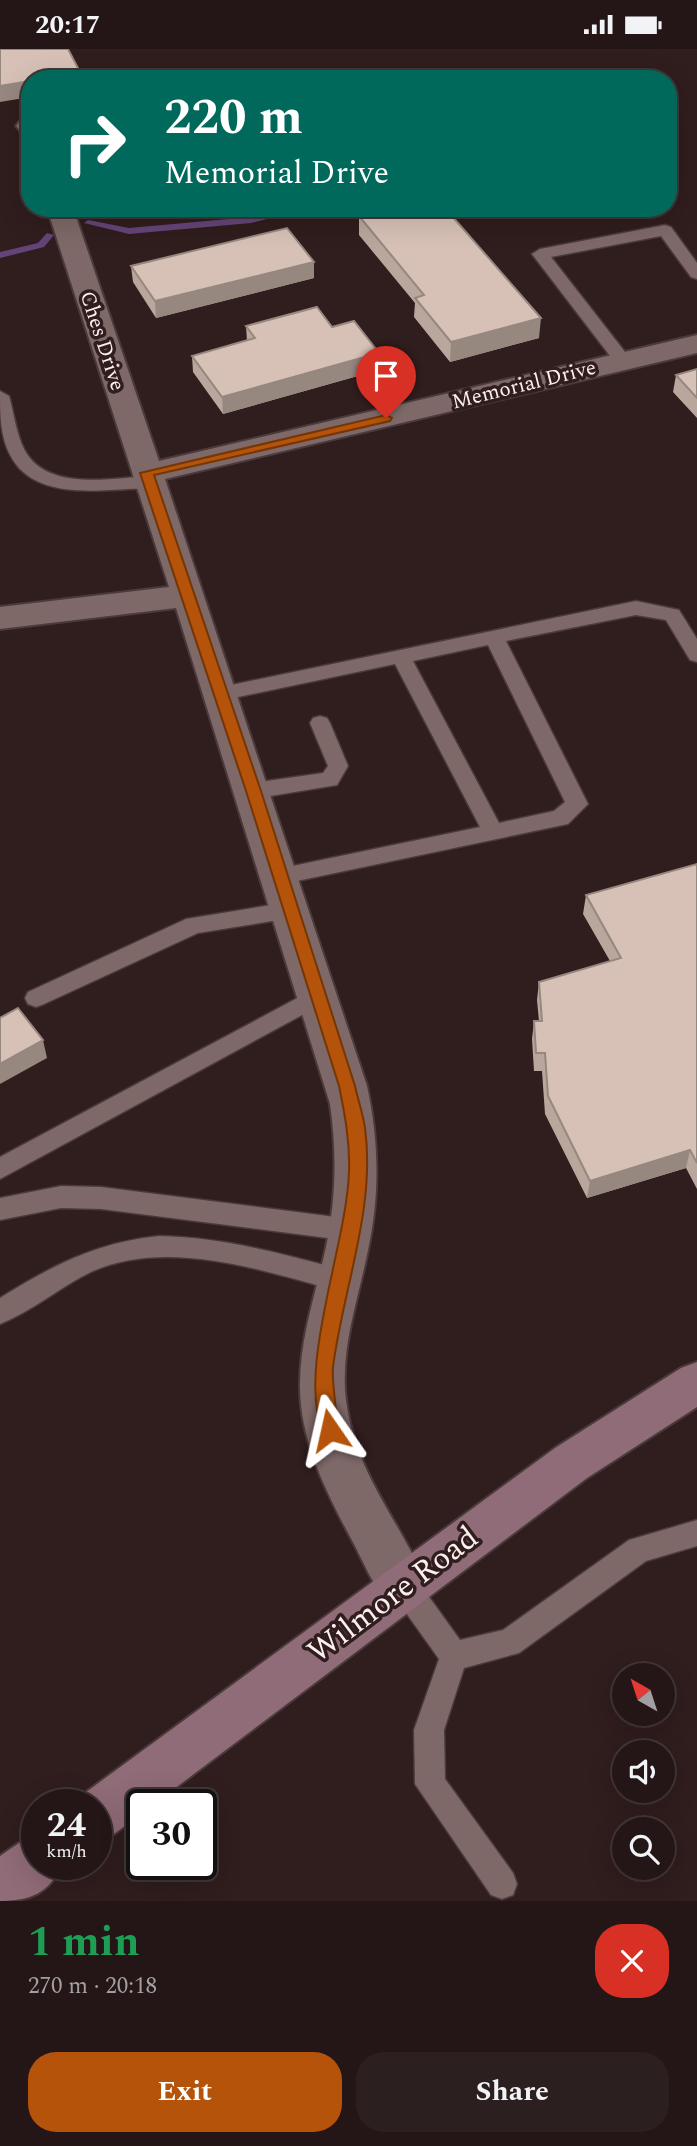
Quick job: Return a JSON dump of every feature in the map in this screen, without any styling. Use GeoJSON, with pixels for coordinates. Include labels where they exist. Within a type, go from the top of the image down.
{"type":"FeatureCollection","features":[{"type":"Feature","properties":{"kind":"main road","name":"Wilmore Road"},"geometry":{"type":"LineString","coordinates":[[112,1805],[571,1462],[697,1382]]}},
{"type":"Feature","properties":{"kind":"main road"},"geometry":{"type":"LineString","coordinates":[[0,1888],[21,1873]]}},
{"type":"Feature","properties":{"kind":"street","name":"Ches Drive"},"geometry":{"type":"LineString","coordinates":[[63,217],[253,791],[347,1086],[357,1129],[358,1173],[351,1230],[323,1370],[324,1407],[343,1476],[404,1587]]}},
{"type":"Feature","properties":{"kind":"street","name":"Memorial Drive"},"geometry":{"type":"LineString","coordinates":[[148,477],[697,344]]}},
{"type":"Feature","properties":{"kind":"street"},"geometry":{"type":"LineString","coordinates":[[0,618],[188,596]]}},
{"type":"Feature","properties":{"kind":"lane"},"geometry":{"type":"LineString","coordinates":[[623,361],[540,254],[665,230],[697,274]]}},
{"type":"Feature","properties":{"kind":"lane"},"geometry":{"type":"LineString","coordinates":[[0,396],[14,448],[20,459],[39,475],[64,484],[148,477]]}},
{"type":"Feature","properties":{"kind":"lane"},"geometry":{"type":"LineString","coordinates":[[219,694],[636,608],[673,615],[697,655]]}},
{"type":"Feature","properties":{"kind":"lane"},"geometry":{"type":"LineString","coordinates":[[36,998],[194,925],[284,894],[493,832],[560,818],[577,804],[495,639]]}},
{"type":"Feature","properties":{"kind":"lane"},"geometry":{"type":"LineString","coordinates":[[402,657],[493,832]]}},
{"type":"Feature","properties":{"kind":"lane"},"geometry":{"type":"LineString","coordinates":[[253,791],[330,780],[338,767],[320,723]]}},
{"type":"Feature","properties":{"kind":"lane"},"geometry":{"type":"LineString","coordinates":[[0,1169],[318,996]]}},
{"type":"Feature","properties":{"kind":"lane"},"geometry":{"type":"LineString","coordinates":[[0,1209],[61,1197],[101,1198],[351,1230]]}},
{"type":"Feature","properties":{"kind":"lane"},"geometry":{"type":"LineString","coordinates":[[3,1305],[99,1258],[146,1248],[223,1250],[339,1280]]}},
{"type":"Feature","properties":{"kind":"lane"},"geometry":{"type":"LineString","coordinates":[[454,1656],[509,1643],[639,1550],[697,1533]]}},
{"type":"Feature","properties":{"kind":"lane"},"geometry":{"type":"LineString","coordinates":[[404,1587],[454,1656]]}},
{"type":"Feature","properties":{"kind":"lane"},"geometry":{"type":"LineString","coordinates":[[454,1656],[429,1730],[430,1784],[502,1884]]}},
{"type":"Feature","properties":{"kind":"building"},"geometry":{"type":"Polygon","coordinates":[[[0,49],[68,49],[79,70],[21,70],[21,82],[0,86],[0,49]]]}},
{"type":"Feature","properties":{"kind":"building"},"geometry":{"type":"Polygon","coordinates":[[[360,217],[453,217],[541,318],[451,342],[415,298],[424,295],[360,217]]]}},
{"type":"Feature","properties":{"kind":"building"},"geometry":{"type":"Polygon","coordinates":[[[287,228],[314,262],[155,301],[131,266],[287,228]]]}},
{"type":"Feature","properties":{"kind":"building"},"geometry":{"type":"Polygon","coordinates":[[[317,307],[332,327],[354,321],[379,353],[222,397],[192,356],[255,338],[246,326],[317,307]]]}},
{"type":"Feature","properties":{"kind":"building"},"geometry":{"type":"Polygon","coordinates":[[[697,369],[697,398],[676,375],[697,369]]]}},
{"type":"Feature","properties":{"kind":"building"},"geometry":{"type":"Polygon","coordinates":[[[697,864],[697,1163],[690,1150],[590,1181],[548,1096],[545,1053],[536,1053],[534,1021],[542,1021],[539,982],[621,958],[586,895],[697,864]]]}},
{"type":"Feature","properties":{"kind":"building"},"geometry":{"type":"Polygon","coordinates":[[[18,1008],[43,1040],[0,1064],[0,1018],[18,1008]]]}},
{"type":"Feature","properties":{"kind":"waterway"},"geometry":{"type":"LineString","coordinates":[[88,223],[129,231],[265,217]]}},
{"type":"Feature","properties":{"kind":"waterway"},"geometry":{"type":"LineString","coordinates":[[0,255],[41,245],[50,235]]}},
{"type":"Feature","properties":{"kind":"route"},"geometry":{"type":"LineString","coordinates":[[330,1430],[324,1407],[323,1370],[351,1230],[358,1173],[357,1129],[347,1086],[289,911],[253,791],[146,473],[386,418]]}}]}
